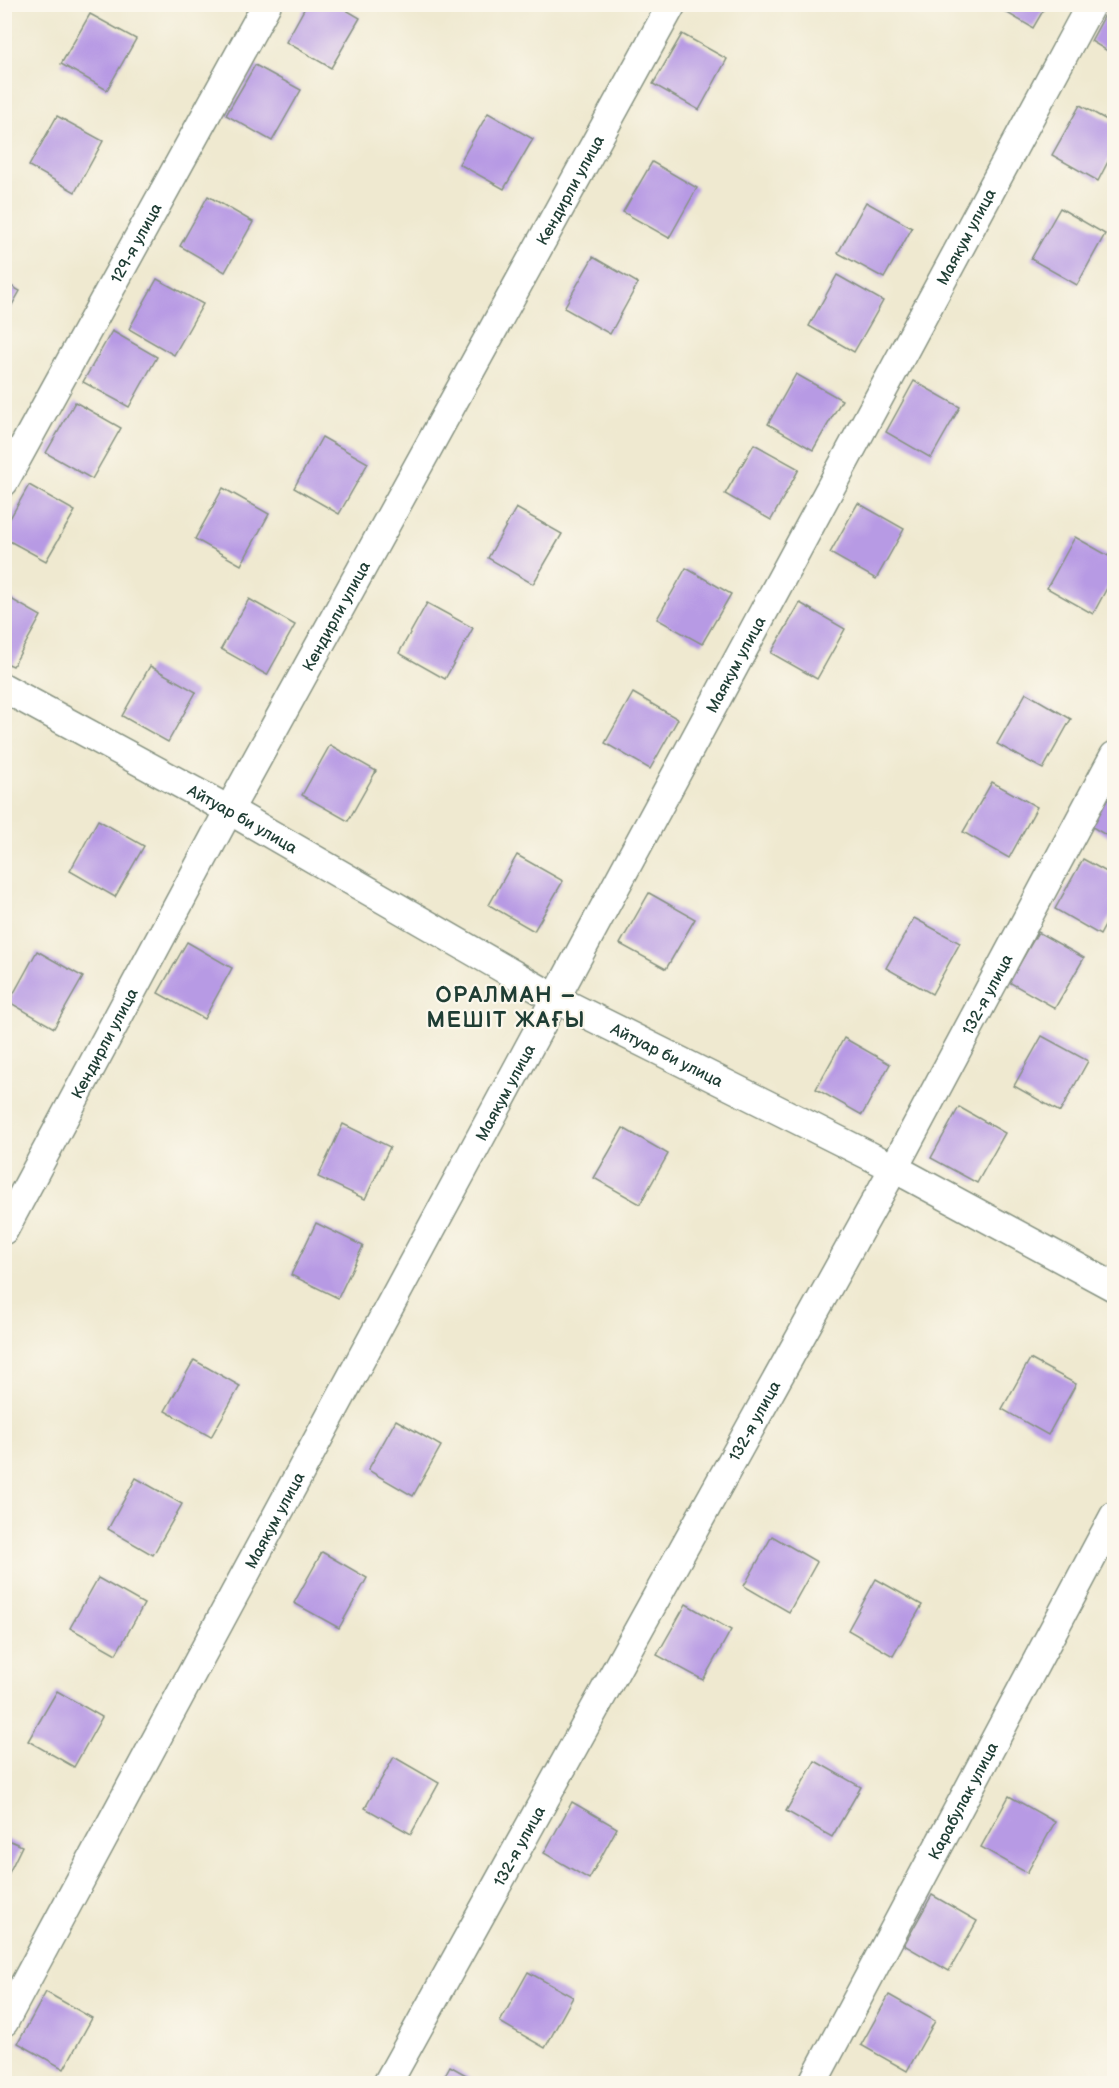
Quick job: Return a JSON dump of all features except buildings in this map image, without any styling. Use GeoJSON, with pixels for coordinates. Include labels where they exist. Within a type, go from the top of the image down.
{"type":"FeatureCollection","features":[{"type":"Feature","properties":{"kind":"street","name":"129-я улица"},"geometry":{"type":"LineString","coordinates":[[4,482],[267,4]]}},
{"type":"Feature","properties":{"kind":"street","name":"Кендирли улица"},"geometry":{"type":"LineString","coordinates":[[4,1230],[229,810],[672,4]]}},
{"type":"Feature","properties":{"kind":"street","name":"Маякум улица"},"geometry":{"type":"LineString","coordinates":[[4,2022],[1091,4]]}},
{"type":"Feature","properties":{"kind":"street","name":"Айтуар би улица"},"geometry":{"type":"LineString","coordinates":[[4,688],[229,810],[556,999],[894,1168],[1114,1287]]}},
{"type":"Feature","properties":{"kind":"street","name":"132-я улица"},"geometry":{"type":"LineString","coordinates":[[387,2084],[894,1168],[1114,756]]}},
{"type":"Feature","properties":{"kind":"street","name":"Карабулак улица"},"geometry":{"type":"LineString","coordinates":[[812,2084],[1114,1516]]}},
{"type":"Feature","properties":{"kind":"district","name":"ОРАЛМАН – МЕШІТ ЖАҒЫ"},"geometry":{"type":"Point","coordinates":[506,1006]}}]}
